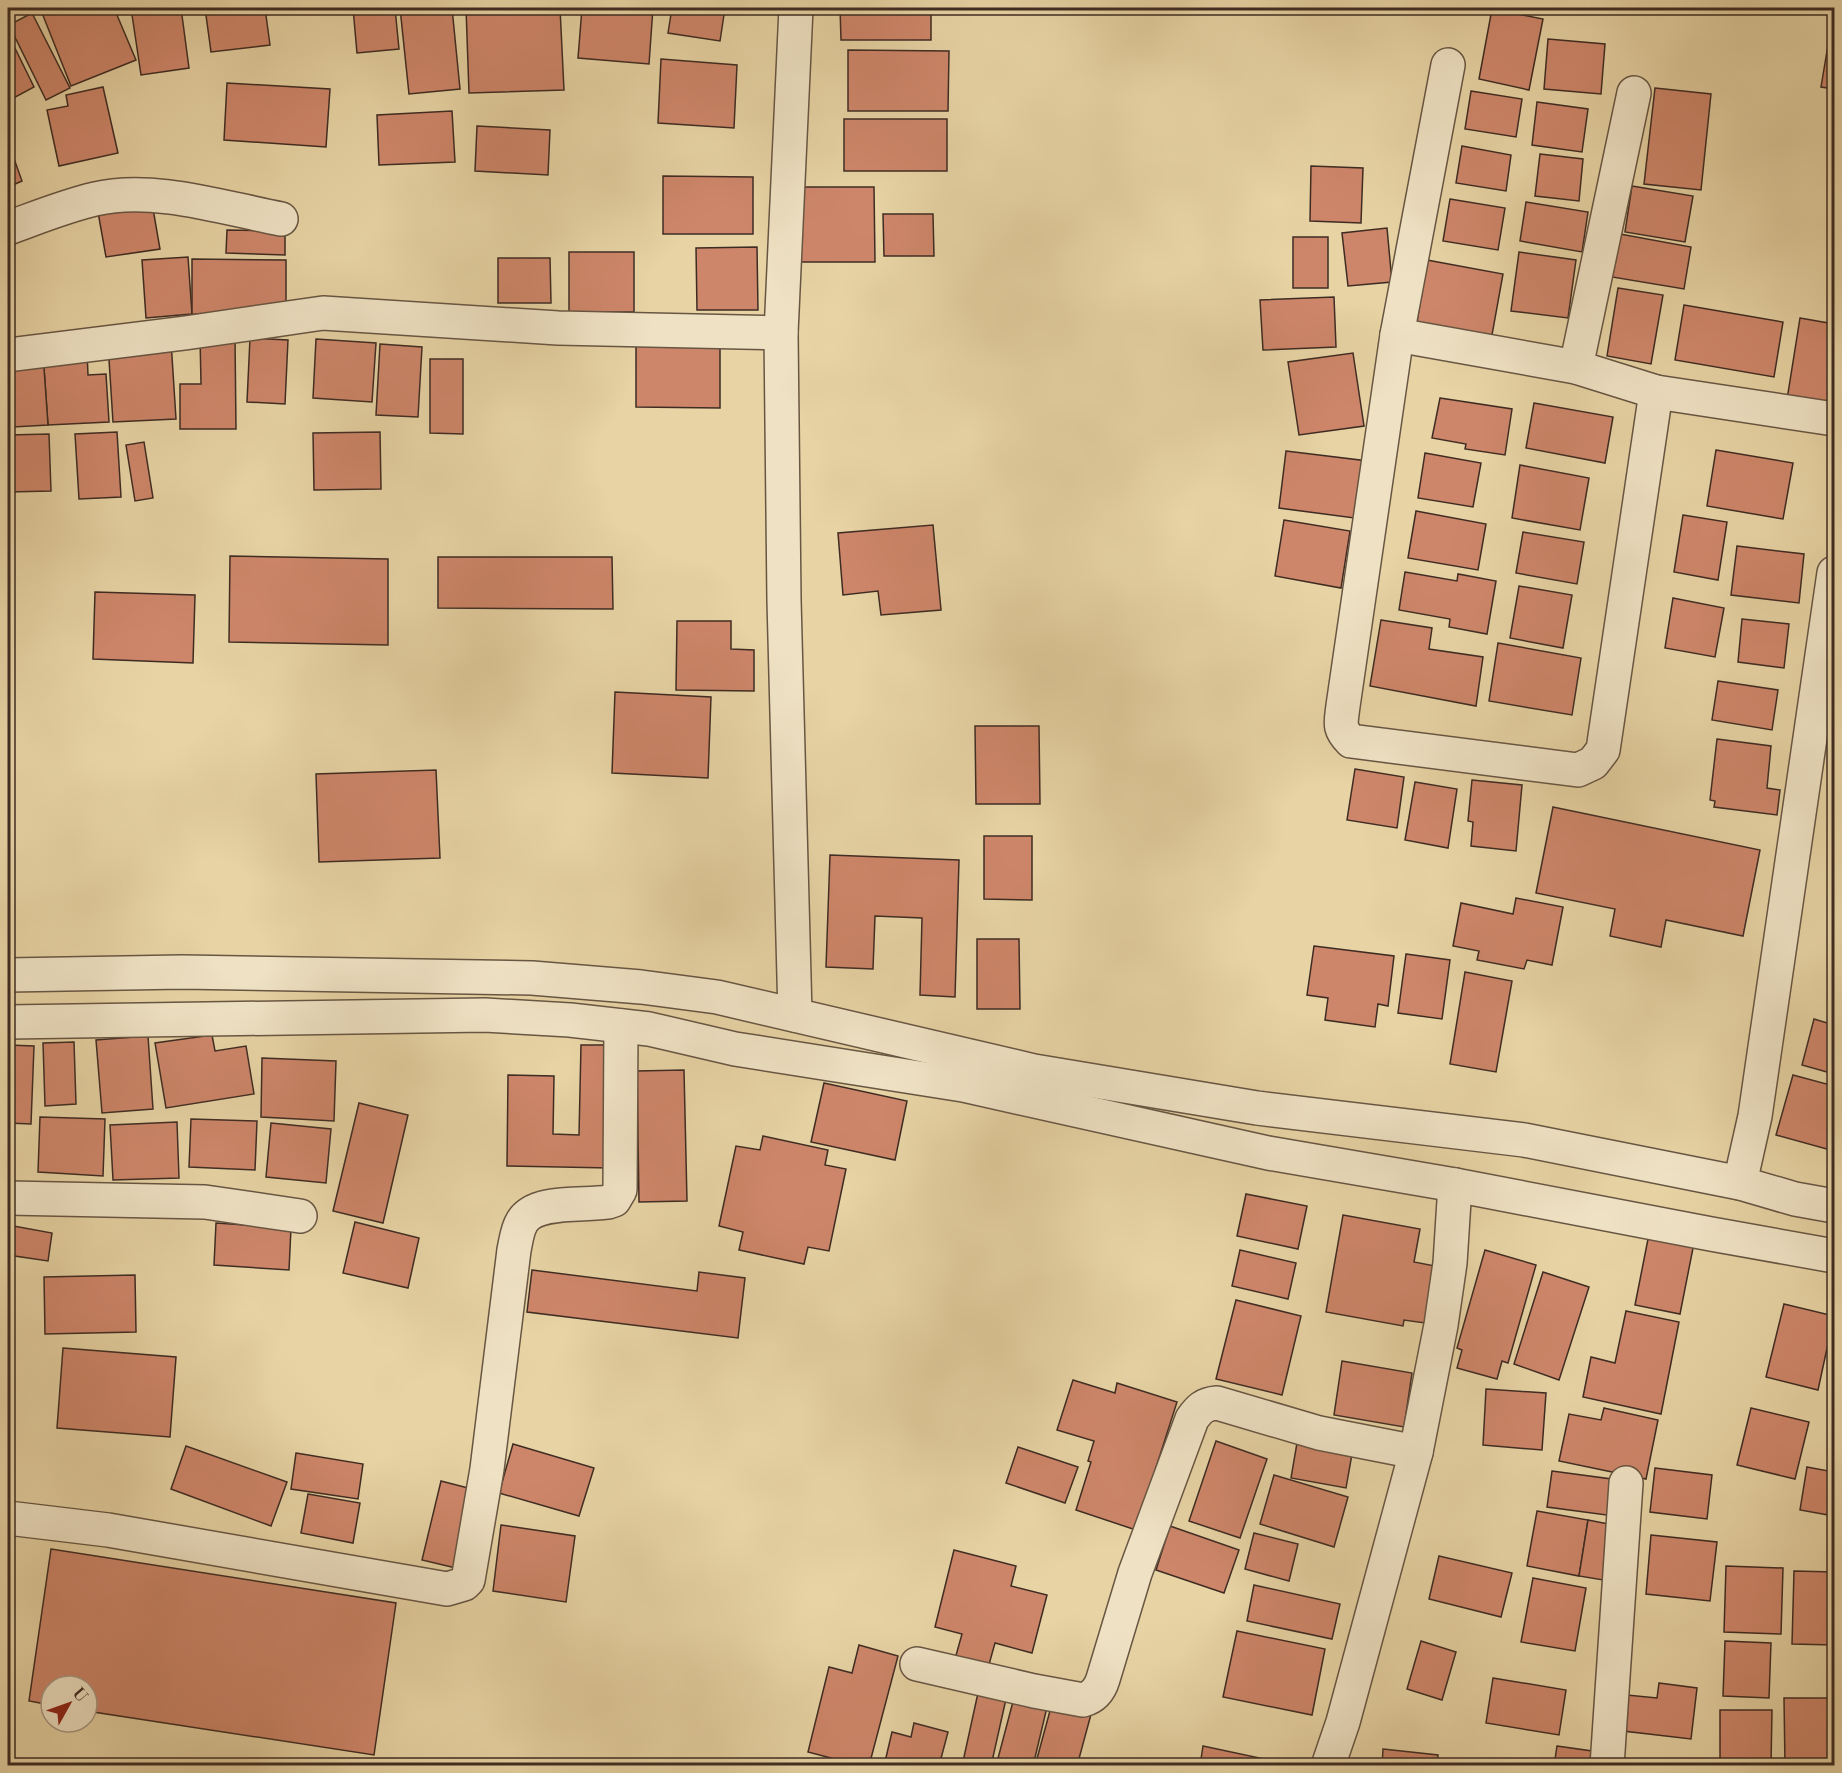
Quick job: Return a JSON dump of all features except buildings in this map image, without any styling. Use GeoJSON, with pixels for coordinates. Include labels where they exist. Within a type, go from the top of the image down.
{"type":"FeatureCollection","features":[{"type":"Feature","properties":{"kind":"street"},"geometry":{"type":"LineString","coordinates":[[795,1015],[784,600],[781,333],[796,8]]}},
{"type":"Feature","properties":{"kind":"street"},"geometry":{"type":"LineString","coordinates":[[1448,65],[1397,335],[1342,706],[1340,727],[1344,734],[1352,741],[1578,770],[1593,763],[1603,750],[1656,392]]}},
{"type":"Feature","properties":{"kind":"street"},"geometry":{"type":"LineString","coordinates":[[1576,367],[1634,93]]}},
{"type":"Feature","properties":{"kind":"street"},"geometry":{"type":"LineString","coordinates":[[8,228],[95,199],[125,195],[154,195],[281,219]]}},
{"type":"Feature","properties":{"kind":"street"},"geometry":{"type":"LineString","coordinates":[[8,355],[323,313],[558,328],[781,333]]}},
{"type":"Feature","properties":{"kind":"street"},"geometry":{"type":"LineString","coordinates":[[1397,335],[1576,367],[1656,392],[1834,419]]}},
{"type":"Feature","properties":{"kind":"street"},"geometry":{"type":"LineString","coordinates":[[1740,1183],[1755,1116],[1834,573]]}},
{"type":"Feature","properties":{"kind":"street"},"geometry":{"type":"LineString","coordinates":[[8,975],[182,972],[532,978],[641,987],[717,997],[1034,1071],[1257,1108],[1524,1140],[1740,1183],[1795,1199],[1834,1206]]}},
{"type":"Feature","properties":{"kind":"street"},"geometry":{"type":"LineString","coordinates":[[8,1022],[485,1015],[570,1020],[650,1029],[735,1049],[963,1085],[1268,1153],[1455,1185],[1834,1256]]}},
{"type":"Feature","properties":{"kind":"street"},"geometry":{"type":"LineString","coordinates":[[8,1518],[108,1530],[447,1588],[464,1584],[468,1580],[487,1469],[514,1250],[521,1224],[527,1215],[543,1207],[608,1202],[614,1200],[620,1190],[621,1026]]}},
{"type":"Feature","properties":{"kind":"street"},"geometry":{"type":"LineString","coordinates":[[1328,1766],[1343,1722],[1416,1452],[1441,1325],[1450,1263],[1455,1185]]}},
{"type":"Feature","properties":{"kind":"street"},"geometry":{"type":"LineString","coordinates":[[8,1198],[206,1202],[300,1216]]}},
{"type":"Feature","properties":{"kind":"street"},"geometry":{"type":"LineString","coordinates":[[1791,1247],[1795,1199]]}},
{"type":"Feature","properties":{"kind":"street"},"geometry":{"type":"LineString","coordinates":[[917,1665],[1083,1700],[1096,1692],[1101,1687],[1135,1573],[1192,1419],[1200,1409],[1209,1404],[1216,1403],[1319,1433],[1416,1452]]}},
{"type":"Feature","properties":{"kind":"street"},"geometry":{"type":"LineString","coordinates":[[1607,1766],[1626,1483]]}}]}
